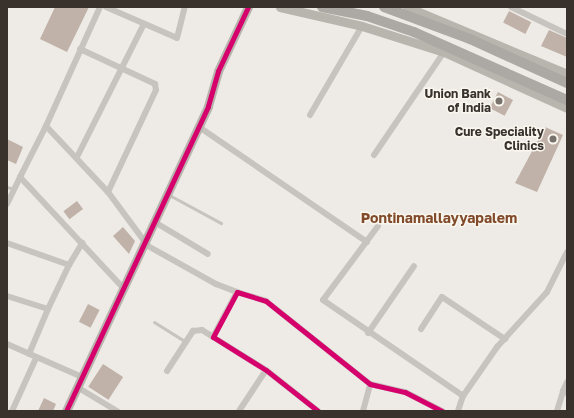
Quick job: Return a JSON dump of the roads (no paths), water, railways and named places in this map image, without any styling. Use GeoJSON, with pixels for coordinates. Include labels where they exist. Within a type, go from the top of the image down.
{"type":"FeatureCollection","features":[{"type":"Feature","properties":{"kind":"main road"},"geometry":{"type":"LineString","coordinates":[[322,7],[367,16],[414,32],[567,100]]}},
{"type":"Feature","properties":{"kind":"main road"},"geometry":{"type":"LineString","coordinates":[[384,7],[477,42],[567,83]]}},
{"type":"Feature","properties":{"kind":"street"},"geometry":{"type":"LineString","coordinates":[[7,204],[46,126],[100,7]]}},
{"type":"Feature","properties":{"kind":"street"},"geometry":{"type":"LineString","coordinates":[[106,7],[177,38],[185,7]]}},
{"type":"Feature","properties":{"kind":"street"},"geometry":{"type":"LineString","coordinates":[[66,411],[208,106],[218,71],[248,7]]}},
{"type":"Feature","properties":{"kind":"street"},"geometry":{"type":"LineString","coordinates":[[145,244],[158,224],[171,196],[254,7]]}},
{"type":"Feature","properties":{"kind":"street"},"geometry":{"type":"LineString","coordinates":[[280,7],[362,26],[444,52],[567,108]]}},
{"type":"Feature","properties":{"kind":"street"},"geometry":{"type":"LineString","coordinates":[[407,7],[567,74]]}},
{"type":"Feature","properties":{"kind":"street"},"geometry":{"type":"LineString","coordinates":[[510,7],[567,34]]}},
{"type":"Feature","properties":{"kind":"street"},"geometry":{"type":"LineString","coordinates":[[77,157],[144,24]]}},
{"type":"Feature","properties":{"kind":"street"},"geometry":{"type":"LineString","coordinates":[[310,115],[362,26]]}},
{"type":"Feature","properties":{"kind":"street"},"geometry":{"type":"LineString","coordinates":[[80,50],[155,84],[156,90],[108,192]]}},
{"type":"Feature","properties":{"kind":"street"},"geometry":{"type":"LineString","coordinates":[[374,155],[444,52]]}},
{"type":"Feature","properties":{"kind":"street"},"geometry":{"type":"LineString","coordinates":[[46,126],[77,157],[108,192],[145,244],[216,284],[266,301],[370,384],[405,392],[442,411]]}},
{"type":"Feature","properties":{"kind":"street"},"geometry":{"type":"LineString","coordinates":[[202,128],[367,242]]}},
{"type":"Feature","properties":{"kind":"street"},"geometry":{"type":"LineString","coordinates":[[20,177],[124,289]]}},
{"type":"Feature","properties":{"kind":"street"},"geometry":{"type":"LineString","coordinates":[[158,224],[208,254]]}},
{"type":"Feature","properties":{"kind":"street"},"geometry":{"type":"LineString","coordinates":[[378,226],[323,297],[325,303],[368,333],[424,366],[463,396]]}},
{"type":"Feature","properties":{"kind":"street"},"geometry":{"type":"LineString","coordinates":[[7,243],[69,265]]}},
{"type":"Feature","properties":{"kind":"street"},"geometry":{"type":"LineString","coordinates":[[30,354],[48,309],[69,265],[82,243]]}},
{"type":"Feature","properties":{"kind":"street"},"geometry":{"type":"LineString","coordinates":[[458,411],[463,396],[505,339],[547,292],[567,252]]}},
{"type":"Feature","properties":{"kind":"street"},"geometry":{"type":"LineString","coordinates":[[368,333],[414,266]]}},
{"type":"Feature","properties":{"kind":"street"},"geometry":{"type":"LineString","coordinates":[[213,337],[237,292]]}},
{"type":"Feature","properties":{"kind":"street"},"geometry":{"type":"LineString","coordinates":[[7,296],[48,309]]}},
{"type":"Feature","properties":{"kind":"street"},"geometry":{"type":"LineString","coordinates":[[421,329],[442,297],[505,339]]}},
{"type":"Feature","properties":{"kind":"street"},"geometry":{"type":"LineString","coordinates":[[167,371],[186,342],[198,329],[266,370],[318,411]]}},
{"type":"Feature","properties":{"kind":"street"},"geometry":{"type":"LineString","coordinates":[[7,344],[82,377]]}},
{"type":"Feature","properties":{"kind":"street"},"geometry":{"type":"LineString","coordinates":[[12,411],[36,358]]}},
{"type":"Feature","properties":{"kind":"street"},"geometry":{"type":"LineString","coordinates":[[239,411],[266,370]]}},
{"type":"Feature","properties":{"kind":"street"},"geometry":{"type":"LineString","coordinates":[[557,411],[565,392],[567,382]]}},
{"type":"Feature","properties":{"kind":"street"},"geometry":{"type":"LineString","coordinates":[[363,411],[370,384]]}},
{"type":"Feature","properties":{"kind":"street"},"geometry":{"type":"LineString","coordinates":[[77,387],[117,411]]}},
{"type":"Feature","properties":{"kind":"lane"},"geometry":{"type":"LineString","coordinates":[[7,187],[14,189]]}},
{"type":"Feature","properties":{"kind":"lane"},"geometry":{"type":"LineString","coordinates":[[171,196],[221,223]]}},
{"type":"Feature","properties":{"kind":"lane"},"geometry":{"type":"LineString","coordinates":[[154,322],[186,342]]}},
{"type":"Feature","properties":{"kind":"place","name":"Union Bank of India"},"geometry":{"type":"Point","coordinates":[499,101]}},
{"type":"Feature","properties":{"kind":"place","name":"Cure Speciality Clinics"},"geometry":{"type":"Point","coordinates":[553,139]}},
{"type":"Feature","properties":{"kind":"district","name":"Pontinamallayyapalem"},"geometry":{"type":"Point","coordinates":[439,218]}}]}
